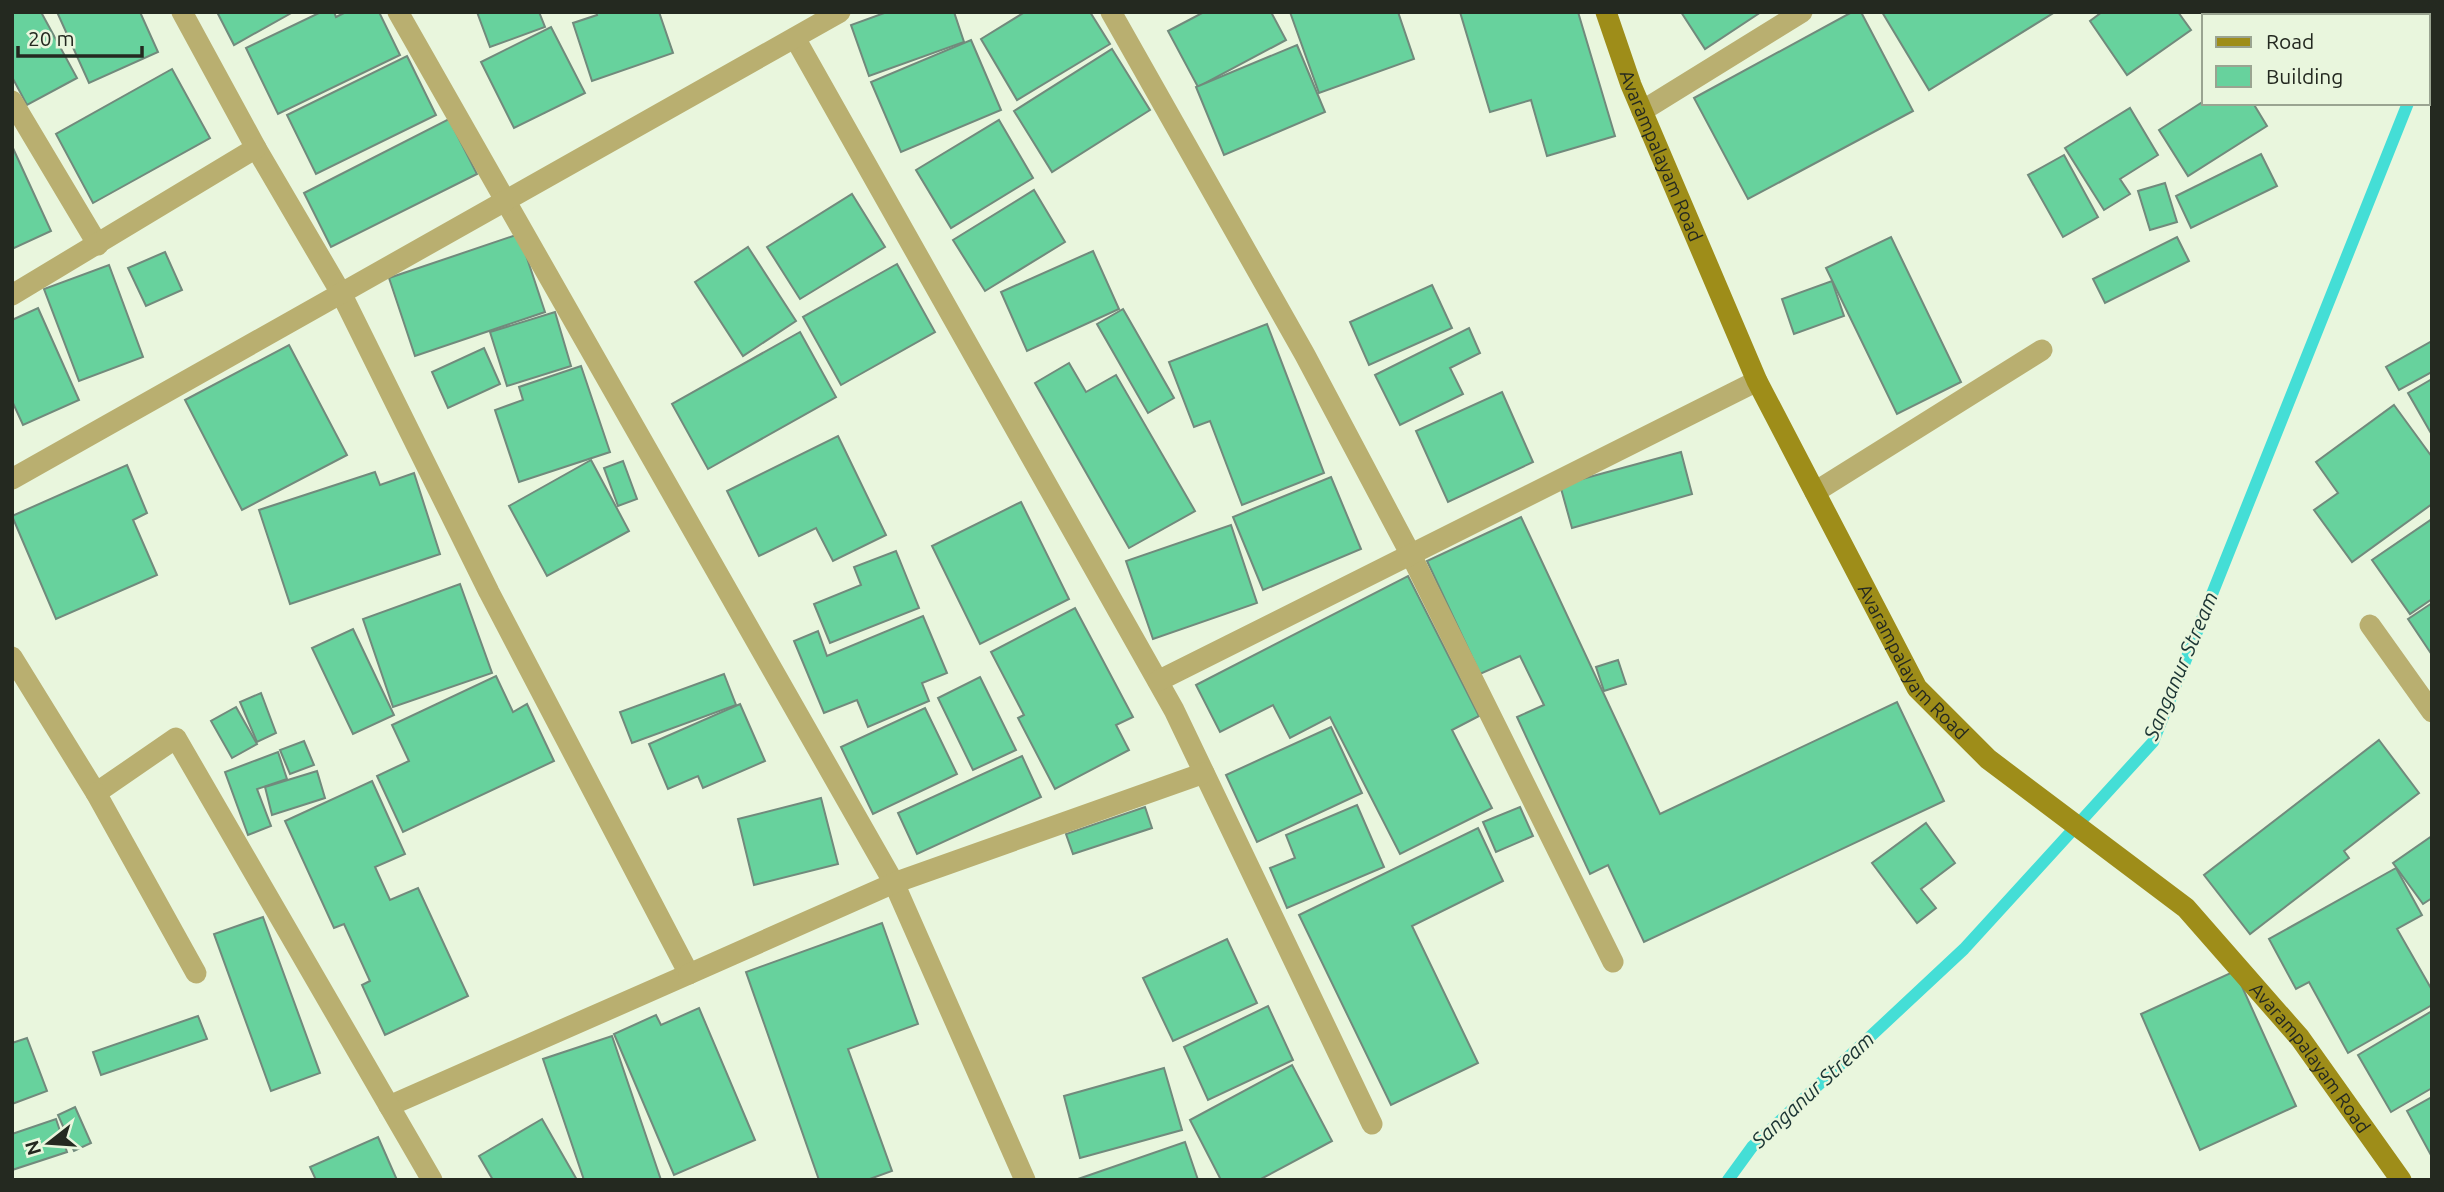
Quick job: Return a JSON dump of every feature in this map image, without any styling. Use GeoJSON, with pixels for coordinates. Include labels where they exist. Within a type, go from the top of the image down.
{"type":"FeatureCollection","features":[{"type":"Feature","properties":{"kind":"street"},"geometry":{"type":"LineString","coordinates":[[181,12],[256,148],[341,293],[489,592],[689,974]]}},
{"type":"Feature","properties":{"kind":"street"},"geometry":{"type":"LineString","coordinates":[[398,12],[508,200],[894,883],[1025,1180]]}},
{"type":"Feature","properties":{"kind":"street"},"geometry":{"type":"LineString","coordinates":[[12,479],[841,12]]}},
{"type":"Feature","properties":{"kind":"street"},"geometry":{"type":"LineString","coordinates":[[1111,12],[1306,355],[1411,555],[1613,962]]}},
{"type":"Feature","properties":{"kind":"street","name":"Avarampalayam Road"},"geometry":{"type":"LineString","coordinates":[[1606,12],[1642,111],[1757,381],[1917,688],[1988,759],[2186,908],[2300,1038],[2401,1180]]}},
{"type":"Feature","properties":{"kind":"street"},"geometry":{"type":"LineString","coordinates":[[1642,111],[1802,12]]}},
{"type":"Feature","properties":{"kind":"street"},"geometry":{"type":"LineString","coordinates":[[795,38],[1158,681],[1372,1124]]}},
{"type":"Feature","properties":{"kind":"street"},"geometry":{"type":"LineString","coordinates":[[12,101],[98,245]]}},
{"type":"Feature","properties":{"kind":"street"},"geometry":{"type":"LineString","coordinates":[[12,295],[256,148]]}},
{"type":"Feature","properties":{"kind":"street"},"geometry":{"type":"LineString","coordinates":[[1815,492],[2042,350]]}},
{"type":"Feature","properties":{"kind":"street"},"geometry":{"type":"LineString","coordinates":[[1158,681],[1757,381]]}},
{"type":"Feature","properties":{"kind":"street"},"geometry":{"type":"LineString","coordinates":[[2370,625],[2432,712]]}},
{"type":"Feature","properties":{"kind":"street"},"geometry":{"type":"LineString","coordinates":[[12,657],[96,793],[196,973]]}},
{"type":"Feature","properties":{"kind":"street"},"geometry":{"type":"LineString","coordinates":[[96,793],[176,738],[432,1180]]}},
{"type":"Feature","properties":{"kind":"street"},"geometry":{"type":"LineString","coordinates":[[389,1106],[894,883],[1204,773]]}},
{"type":"Feature","properties":{"kind":"building"},"geometry":{"type":"Polygon","coordinates":[[[12,12],[41,12],[77,78],[27,105],[12,77],[12,12]]]}},
{"type":"Feature","properties":{"kind":"building"},"geometry":{"type":"Polygon","coordinates":[[[57,12],[140,12],[158,52],[89,83],[57,12]]]}},
{"type":"Feature","properties":{"kind":"building"},"geometry":{"type":"Polygon","coordinates":[[[217,12],[293,12],[234,45],[217,12]]]}},
{"type":"Feature","properties":{"kind":"building"},"geometry":{"type":"Polygon","coordinates":[[[321,12],[334,12],[336,17],[346,12],[379,12],[400,55],[278,114],[246,48],[321,12]]]}},
{"type":"Feature","properties":{"kind":"building"},"geometry":{"type":"Polygon","coordinates":[[[477,12],[539,12],[545,27],[490,47],[477,12]]]}},
{"type":"Feature","properties":{"kind":"building"},"geometry":{"type":"Polygon","coordinates":[[[596,12],[659,12],[673,53],[592,81],[573,23],[597,15],[596,12]]]}},
{"type":"Feature","properties":{"kind":"building"},"geometry":{"type":"Polygon","coordinates":[[[887,12],[954,12],[964,42],[869,76],[851,25],[887,12]]]}},
{"type":"Feature","properties":{"kind":"building"},"geometry":{"type":"Polygon","coordinates":[[[1025,12],[1090,12],[1110,44],[1017,100],[981,39],[1025,12]]]}},
{"type":"Feature","properties":{"kind":"building"},"geometry":{"type":"Polygon","coordinates":[[[1204,12],[1271,12],[1286,40],[1198,87],[1168,31],[1204,12]]]}},
{"type":"Feature","properties":{"kind":"building"},"geometry":{"type":"Polygon","coordinates":[[[1290,12],[1398,12],[1414,59],[1319,93],[1290,12]]]}},
{"type":"Feature","properties":{"kind":"building"},"geometry":{"type":"Polygon","coordinates":[[[1460,12],[1578,12],[1615,136],[1547,156],[1531,100],[1490,112],[1460,12]]]}},
{"type":"Feature","properties":{"kind":"building"},"geometry":{"type":"Polygon","coordinates":[[[1681,12],[1761,12],[1705,49],[1681,12]]]}},
{"type":"Feature","properties":{"kind":"building"},"geometry":{"type":"Polygon","coordinates":[[[1852,12],[1861,12],[1913,111],[1748,199],[1694,98],[1852,12]]]}},
{"type":"Feature","properties":{"kind":"building"},"geometry":{"type":"Polygon","coordinates":[[[1882,12],[2055,12],[1929,90],[1882,12]]]}},
{"type":"Feature","properties":{"kind":"building"},"geometry":{"type":"Polygon","coordinates":[[[2102,12],[2178,12],[2191,30],[2127,75],[2090,21],[2102,12]]]}},
{"type":"Feature","properties":{"kind":"building"},"geometry":{"type":"Polygon","coordinates":[[[551,27],[585,93],[514,128],[481,62],[551,27]]]}},
{"type":"Feature","properties":{"kind":"building"},"geometry":{"type":"Polygon","coordinates":[[[971,40],[1001,110],[901,152],[871,82],[971,40]]]}},
{"type":"Feature","properties":{"kind":"building"},"geometry":{"type":"Polygon","coordinates":[[[1297,45],[1325,112],[1224,155],[1196,87],[1297,45]]]}},
{"type":"Feature","properties":{"kind":"building"},"geometry":{"type":"Polygon","coordinates":[[[1112,49],[1150,110],[1052,172],[1014,111],[1112,49]]]}},
{"type":"Feature","properties":{"kind":"building"},"geometry":{"type":"Polygon","coordinates":[[[407,56],[436,115],[316,174],[287,115],[407,56]]]}},
{"type":"Feature","properties":{"kind":"building"},"geometry":{"type":"Polygon","coordinates":[[[172,69],[210,138],[93,203],[56,134],[172,69]]]}},
{"type":"Feature","properties":{"kind":"building"},"geometry":{"type":"Polygon","coordinates":[[[2202,102],[2202,105],[2254,105],[2267,126],[2188,176],[2159,130],[2202,102]]]}},
{"type":"Feature","properties":{"kind":"building"},"geometry":{"type":"Polygon","coordinates":[[[2130,108],[2158,155],[2120,179],[2130,194],[2104,210],[2065,148],[2130,108]]]}},
{"type":"Feature","properties":{"kind":"building"},"geometry":{"type":"Polygon","coordinates":[[[449,119],[477,174],[331,247],[304,193],[449,119]]]}},
{"type":"Feature","properties":{"kind":"building"},"geometry":{"type":"Polygon","coordinates":[[[999,120],[1033,178],[951,228],[916,170],[999,120]]]}},
{"type":"Feature","properties":{"kind":"building"},"geometry":{"type":"Polygon","coordinates":[[[12,146],[51,231],[12,249],[12,146]]]}},
{"type":"Feature","properties":{"kind":"building"},"geometry":{"type":"Polygon","coordinates":[[[2261,154],[2277,186],[2191,228],[2176,196],[2261,154]]]}},
{"type":"Feature","properties":{"kind":"building"},"geometry":{"type":"Polygon","coordinates":[[[2064,155],[2098,217],[2063,237],[2028,175],[2064,155]]]}},
{"type":"Feature","properties":{"kind":"building"},"geometry":{"type":"Polygon","coordinates":[[[2165,183],[2177,222],[2150,230],[2138,191],[2165,183]]]}},
{"type":"Feature","properties":{"kind":"building"},"geometry":{"type":"Polygon","coordinates":[[[1034,190],[1065,242],[985,291],[953,240],[1034,190]]]}},
{"type":"Feature","properties":{"kind":"building"},"geometry":{"type":"Polygon","coordinates":[[[852,194],[885,247],[800,299],[767,247],[852,194]]]}},
{"type":"Feature","properties":{"kind":"building"},"geometry":{"type":"Polygon","coordinates":[[[519,234],[545,312],[415,356],[389,278],[519,234]]]}},
{"type":"Feature","properties":{"kind":"building"},"geometry":{"type":"Polygon","coordinates":[[[1891,237],[1961,382],[1897,414],[1826,268],[1891,237]]]}},
{"type":"Feature","properties":{"kind":"building"},"geometry":{"type":"Polygon","coordinates":[[[2177,237],[2189,261],[2105,303],[2093,279],[2177,237]]]}},
{"type":"Feature","properties":{"kind":"building"},"geometry":{"type":"Polygon","coordinates":[[[748,247],[796,321],[743,356],[695,282],[748,247]]]}},
{"type":"Feature","properties":{"kind":"building"},"geometry":{"type":"Polygon","coordinates":[[[1093,251],[1119,309],[1027,351],[1001,292],[1093,251]]]}},
{"type":"Feature","properties":{"kind":"building"},"geometry":{"type":"Polygon","coordinates":[[[165,252],[182,290],[146,306],[128,268],[165,252]]]}},
{"type":"Feature","properties":{"kind":"building"},"geometry":{"type":"Polygon","coordinates":[[[897,264],[935,332],[841,385],[803,317],[897,264]]]}},
{"type":"Feature","properties":{"kind":"building"},"geometry":{"type":"Polygon","coordinates":[[[109,265],[143,357],[79,381],[44,289],[109,265]]]}},
{"type":"Feature","properties":{"kind":"building"},"geometry":{"type":"Polygon","coordinates":[[[1832,281],[1844,316],[1794,334],[1782,299],[1832,281]]]}},
{"type":"Feature","properties":{"kind":"building"},"geometry":{"type":"Polygon","coordinates":[[[1432,285],[1452,328],[1369,365],[1350,322],[1432,285]]]}},
{"type":"Feature","properties":{"kind":"building"},"geometry":{"type":"Polygon","coordinates":[[[38,308],[79,400],[23,425],[12,401],[12,320],[38,308]]]}},
{"type":"Feature","properties":{"kind":"building"},"geometry":{"type":"Polygon","coordinates":[[[1123,309],[1174,398],[1148,413],[1097,324],[1123,309]]]}},
{"type":"Feature","properties":{"kind":"building"},"geometry":{"type":"Polygon","coordinates":[[[555,312],[571,366],[507,386],[490,332],[555,312]]]}},
{"type":"Feature","properties":{"kind":"building"},"geometry":{"type":"Polygon","coordinates":[[[1267,324],[1324,473],[1242,505],[1210,421],[1194,427],[1169,362],[1267,324]]]}},
{"type":"Feature","properties":{"kind":"building"},"geometry":{"type":"Polygon","coordinates":[[[1469,328],[1480,353],[1450,368],[1463,394],[1400,425],[1375,375],[1469,328]]]}},
{"type":"Feature","properties":{"kind":"building"},"geometry":{"type":"Polygon","coordinates":[[[800,332],[836,397],[708,469],[672,404],[800,332]]]}},
{"type":"Feature","properties":{"kind":"building"},"geometry":{"type":"Polygon","coordinates":[[[2432,341],[2432,372],[2399,390],[2386,367],[2432,341]]]}},
{"type":"Feature","properties":{"kind":"building"},"geometry":{"type":"Polygon","coordinates":[[[289,345],[347,455],[242,510],[185,400],[289,345]]]}},
{"type":"Feature","properties":{"kind":"building"},"geometry":{"type":"Polygon","coordinates":[[[484,348],[500,384],[448,408],[432,372],[484,348]]]}},
{"type":"Feature","properties":{"kind":"building"},"geometry":{"type":"Polygon","coordinates":[[[1069,363],[1086,392],[1116,375],[1195,511],[1129,548],[1035,383],[1069,363]]]}},
{"type":"Feature","properties":{"kind":"building"},"geometry":{"type":"Polygon","coordinates":[[[581,366],[610,452],[519,482],[495,410],[523,400],[519,387],[581,366]]]}},
{"type":"Feature","properties":{"kind":"building"},"geometry":{"type":"Polygon","coordinates":[[[2432,379],[2432,435],[2408,393],[2432,379]]]}},
{"type":"Feature","properties":{"kind":"building"},"geometry":{"type":"Polygon","coordinates":[[[1502,392],[1533,462],[1448,502],[1416,431],[1502,392]]]}},
{"type":"Feature","properties":{"kind":"building"},"geometry":{"type":"Polygon","coordinates":[[[2394,405],[2432,457],[2432,504],[2352,562],[2314,510],[2338,493],[2316,462],[2394,405]]]}},
{"type":"Feature","properties":{"kind":"building"},"geometry":{"type":"Polygon","coordinates":[[[838,436],[886,535],[833,561],[816,528],[759,556],[727,491],[838,436]]]}},
{"type":"Feature","properties":{"kind":"building"},"geometry":{"type":"Polygon","coordinates":[[[1681,452],[1692,494],[1572,528],[1560,485],[1681,452]]]}},
{"type":"Feature","properties":{"kind":"building"},"geometry":{"type":"Polygon","coordinates":[[[591,460],[629,531],[547,576],[509,506],[591,460]]]}},
{"type":"Feature","properties":{"kind":"building"},"geometry":{"type":"Polygon","coordinates":[[[623,461],[637,499],[618,506],[604,468],[623,461]]]}},
{"type":"Feature","properties":{"kind":"building"},"geometry":{"type":"Polygon","coordinates":[[[127,465],[147,513],[133,520],[157,575],[56,619],[12,516],[127,465]]]}},
{"type":"Feature","properties":{"kind":"building"},"geometry":{"type":"Polygon","coordinates":[[[375,472],[380,485],[414,473],[440,554],[290,604],[259,510],[375,472]]]}},
{"type":"Feature","properties":{"kind":"building"},"geometry":{"type":"Polygon","coordinates":[[[1331,477],[1361,549],[1263,590],[1233,517],[1331,477]]]}},
{"type":"Feature","properties":{"kind":"building"},"geometry":{"type":"Polygon","coordinates":[[[1021,502],[1069,599],[980,644],[932,546],[1021,502]]]}},
{"type":"Feature","properties":{"kind":"building"},"geometry":{"type":"Polygon","coordinates":[[[1521,517],[1660,814],[1897,702],[1944,801],[1644,942],[1608,865],[1590,874],[1517,717],[1544,705],[1520,656],[1480,674],[1427,561],[1521,517]]]}},
{"type":"Feature","properties":{"kind":"building"},"geometry":{"type":"Polygon","coordinates":[[[2432,519],[2432,599],[2410,614],[2372,560],[2432,519]]]}},
{"type":"Feature","properties":{"kind":"building"},"geometry":{"type":"Polygon","coordinates":[[[1231,525],[1257,603],[1153,639],[1126,561],[1231,525]]]}},
{"type":"Feature","properties":{"kind":"building"},"geometry":{"type":"Polygon","coordinates":[[[896,551],[919,608],[830,643],[814,604],[861,585],[854,567],[896,551]]]}},
{"type":"Feature","properties":{"kind":"building"},"geometry":{"type":"Polygon","coordinates":[[[1408,576],[1479,716],[1452,730],[1492,808],[1400,854],[1330,717],[1290,738],[1273,705],[1220,732],[1196,685],[1408,576]]]}},
{"type":"Feature","properties":{"kind":"building"},"geometry":{"type":"Polygon","coordinates":[[[460,584],[492,673],[393,707],[363,619],[460,584]]]}},
{"type":"Feature","properties":{"kind":"building"},"geometry":{"type":"Polygon","coordinates":[[[2432,603],[2432,655],[2408,619],[2432,603]]]}},
{"type":"Feature","properties":{"kind":"building"},"geometry":{"type":"Polygon","coordinates":[[[1075,608],[1133,717],[1116,725],[1129,750],[1055,789],[1018,718],[1024,715],[991,652],[1075,608]]]}},
{"type":"Feature","properties":{"kind":"building"},"geometry":{"type":"Polygon","coordinates":[[[923,616],[947,673],[922,683],[929,701],[868,727],[857,700],[824,713],[794,641],[818,631],[827,656],[923,616]]]}},
{"type":"Feature","properties":{"kind":"building"},"geometry":{"type":"Polygon","coordinates":[[[353,629],[394,715],[353,734],[312,648],[353,629]]]}},
{"type":"Feature","properties":{"kind":"building"},"geometry":{"type":"Polygon","coordinates":[[[1618,660],[1626,684],[1604,691],[1596,667],[1618,660]]]}},
{"type":"Feature","properties":{"kind":"building"},"geometry":{"type":"Polygon","coordinates":[[[724,674],[736,705],[632,743],[620,712],[724,674]]]}},
{"type":"Feature","properties":{"kind":"building"},"geometry":{"type":"Polygon","coordinates":[[[496,676],[513,712],[527,704],[554,761],[403,832],[377,776],[409,761],[392,725],[496,676]]]}},
{"type":"Feature","properties":{"kind":"building"},"geometry":{"type":"Polygon","coordinates":[[[980,677],[1016,750],[973,770],[938,698],[980,677]]]}},
{"type":"Feature","properties":{"kind":"building"},"geometry":{"type":"Polygon","coordinates":[[[261,693],[276,733],[257,742],[240,702],[261,693]]]}},
{"type":"Feature","properties":{"kind":"building"},"geometry":{"type":"Polygon","coordinates":[[[740,704],[765,761],[703,788],[698,776],[668,789],[649,744],[740,704]]]}},
{"type":"Feature","properties":{"kind":"building"},"geometry":{"type":"Polygon","coordinates":[[[236,707],[257,744],[232,758],[211,721],[236,707]]]}},
{"type":"Feature","properties":{"kind":"building"},"geometry":{"type":"Polygon","coordinates":[[[925,708],[957,774],[873,814],[841,747],[925,708]]]}},
{"type":"Feature","properties":{"kind":"building"},"geometry":{"type":"Polygon","coordinates":[[[1331,727],[1362,793],[1257,842],[1226,775],[1331,727]]]}},
{"type":"Feature","properties":{"kind":"building"},"geometry":{"type":"Polygon","coordinates":[[[2379,740],[2419,793],[2344,851],[2349,858],[2250,934],[2204,875],[2379,740]]]}},
{"type":"Feature","properties":{"kind":"building"},"geometry":{"type":"Polygon","coordinates":[[[304,741],[314,765],[290,774],[280,750],[304,741]]]}},
{"type":"Feature","properties":{"kind":"building"},"geometry":{"type":"Polygon","coordinates":[[[278,752],[287,779],[257,789],[271,826],[248,835],[225,772],[278,752]]]}},
{"type":"Feature","properties":{"kind":"building"},"geometry":{"type":"Polygon","coordinates":[[[1022,756],[1041,797],[917,854],[898,813],[1022,756]]]}},
{"type":"Feature","properties":{"kind":"building"},"geometry":{"type":"Polygon","coordinates":[[[317,771],[325,798],[272,815],[265,787],[317,771]]]}},
{"type":"Feature","properties":{"kind":"building"},"geometry":{"type":"Polygon","coordinates":[[[372,781],[405,854],[375,867],[390,900],[418,888],[468,996],[385,1035],[362,985],[370,981],[344,924],[334,928],[285,821],[372,781]]]}},
{"type":"Feature","properties":{"kind":"building"},"geometry":{"type":"Polygon","coordinates":[[[821,798],[838,864],[754,885],[738,819],[821,798]]]}},
{"type":"Feature","properties":{"kind":"building"},"geometry":{"type":"Polygon","coordinates":[[[1357,805],[1384,867],[1287,908],[1270,868],[1295,858],[1286,835],[1357,805]]]}},
{"type":"Feature","properties":{"kind":"building"},"geometry":{"type":"Polygon","coordinates":[[[1145,807],[1152,828],[1073,854],[1066,834],[1145,807]]]}},
{"type":"Feature","properties":{"kind":"building"},"geometry":{"type":"Polygon","coordinates":[[[1520,807],[1533,836],[1496,852],[1483,822],[1520,807]]]}},
{"type":"Feature","properties":{"kind":"building"},"geometry":{"type":"Polygon","coordinates":[[[1926,823],[1955,863],[1921,889],[1936,908],[1917,923],[1872,863],[1926,823]]]}},
{"type":"Feature","properties":{"kind":"building"},"geometry":{"type":"Polygon","coordinates":[[[1478,828],[1503,881],[1412,926],[1478,1063],[1391,1105],[1299,915],[1478,828]]]}},
{"type":"Feature","properties":{"kind":"building"},"geometry":{"type":"Polygon","coordinates":[[[2432,836],[2432,898],[2423,904],[2393,863],[2432,836]]]}},
{"type":"Feature","properties":{"kind":"building"},"geometry":{"type":"Polygon","coordinates":[[[2396,868],[2422,915],[2397,929],[2432,990],[2432,1005],[2348,1053],[2309,982],[2296,989],[2269,939],[2396,868]]]}},
{"type":"Feature","properties":{"kind":"building"},"geometry":{"type":"Polygon","coordinates":[[[263,917],[320,1073],[271,1091],[214,934],[263,917]]]}},
{"type":"Feature","properties":{"kind":"building"},"geometry":{"type":"Polygon","coordinates":[[[882,923],[918,1024],[848,1049],[892,1171],[867,1180],[819,1180],[746,972],[882,923]]]}},
{"type":"Feature","properties":{"kind":"building"},"geometry":{"type":"Polygon","coordinates":[[[1227,939],[1257,1003],[1173,1041],[1143,978],[1227,939]]]}},
{"type":"Feature","properties":{"kind":"building"},"geometry":{"type":"Polygon","coordinates":[[[2235,971],[2296,1106],[2200,1150],[2141,1014],[2235,971]]]}},
{"type":"Feature","properties":{"kind":"building"},"geometry":{"type":"Polygon","coordinates":[[[1268,1006],[1293,1060],[1208,1100],[1184,1047],[1268,1006]]]}},
{"type":"Feature","properties":{"kind":"building"},"geometry":{"type":"Polygon","coordinates":[[[699,1008],[755,1140],[674,1175],[614,1034],[656,1015],[661,1025],[699,1008]]]}},
{"type":"Feature","properties":{"kind":"building"},"geometry":{"type":"Polygon","coordinates":[[[2432,1011],[2432,1088],[2391,1112],[2358,1055],[2432,1011]]]}},
{"type":"Feature","properties":{"kind":"building"},"geometry":{"type":"Polygon","coordinates":[[[198,1016],[207,1039],[101,1075],[93,1052],[198,1016]]]}},
{"type":"Feature","properties":{"kind":"building"},"geometry":{"type":"Polygon","coordinates":[[[612,1036],[661,1180],[584,1180],[543,1059],[612,1036]]]}},
{"type":"Feature","properties":{"kind":"building"},"geometry":{"type":"Polygon","coordinates":[[[27,1038],[47,1091],[12,1104],[12,1043],[27,1038]]]}},
{"type":"Feature","properties":{"kind":"building"},"geometry":{"type":"Polygon","coordinates":[[[1292,1065],[1332,1141],[1259,1180],[1221,1180],[1190,1120],[1292,1065]]]}},
{"type":"Feature","properties":{"kind":"building"},"geometry":{"type":"Polygon","coordinates":[[[1164,1068],[1182,1130],[1080,1158],[1064,1096],[1164,1068]]]}},
{"type":"Feature","properties":{"kind":"building"},"geometry":{"type":"Polygon","coordinates":[[[2432,1097],[2432,1157],[2407,1111],[2432,1097]]]}},
{"type":"Feature","properties":{"kind":"building"},"geometry":{"type":"Polygon","coordinates":[[[75,1107],[91,1143],[74,1151],[58,1115],[75,1107]]]}},
{"type":"Feature","properties":{"kind":"building"},"geometry":{"type":"Polygon","coordinates":[[[56,1119],[67,1152],[12,1170],[12,1134],[56,1119]]]}},
{"type":"Feature","properties":{"kind":"building"},"geometry":{"type":"Polygon","coordinates":[[[542,1119],[577,1180],[493,1180],[479,1156],[542,1119]]]}},
{"type":"Feature","properties":{"kind":"building"},"geometry":{"type":"Polygon","coordinates":[[[378,1137],[397,1180],[316,1180],[310,1167],[378,1137]]]}},
{"type":"Feature","properties":{"kind":"building"},"geometry":{"type":"Polygon","coordinates":[[[1185,1142],[1198,1180],[1078,1179],[1185,1142]]]}},
{"type":"Feature","properties":{"kind":"waterway","name":"Sanganur Stream"},"geometry":{"type":"LineString","coordinates":[[1728,1180],[1752,1147],[1964,949],[2153,742],[2407,105]]}}]}
